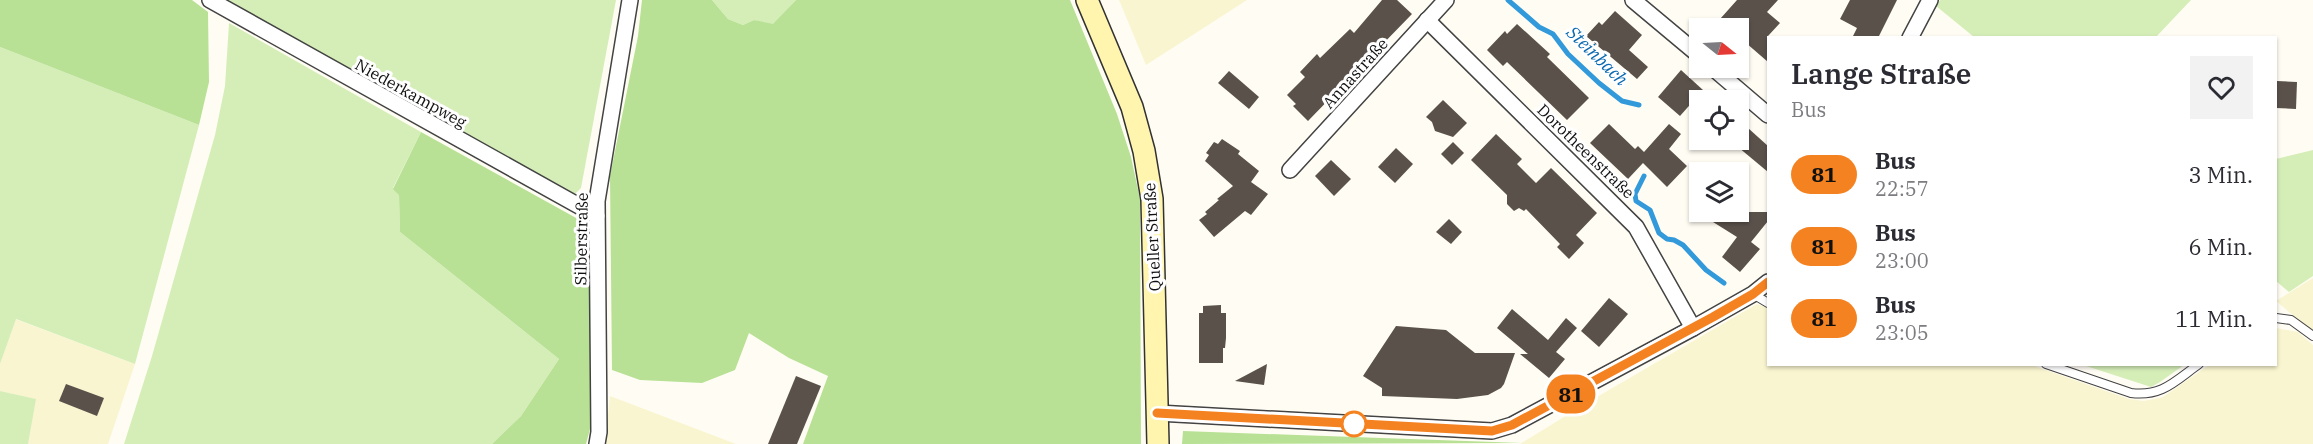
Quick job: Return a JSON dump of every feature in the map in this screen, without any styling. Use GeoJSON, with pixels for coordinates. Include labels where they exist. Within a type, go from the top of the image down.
{"type":"FeatureCollection","features":[{"type":"Feature","properties":{"kind":"street","name":"Niederkampweg"},"geometry":{"type":"LineString","coordinates":[[210,0],[597,216]]}},
{"type":"Feature","properties":{"kind":"street","name":"Silberstraße"},"geometry":{"type":"LineString","coordinates":[[597,444],[599,432],[597,216],[599,185],[630,0]]}},
{"type":"Feature","properties":{"kind":"street","name":"Queller Straße"},"geometry":{"type":"LineString","coordinates":[[1087,0],[1132,107],[1146,161],[1154,231],[1158,444]]}},
{"type":"Feature","properties":{"kind":"street","name":"Annastraße"},"geometry":{"type":"LineString","coordinates":[[1290,170],[1446,0]]}},
{"type":"Feature","properties":{"kind":"street"},"geometry":{"type":"LineString","coordinates":[[1633,0],[1689,47]]}},
{"type":"Feature","properties":{"kind":"street"},"geometry":{"type":"LineString","coordinates":[[1911,36],[1930,0]]}},
{"type":"Feature","properties":{"kind":"street","name":"Dorotheenstraße"},"geometry":{"type":"LineString","coordinates":[[1426,20],[1636,227],[1693,328]]}},
{"type":"Feature","properties":{"kind":"street"},"geometry":{"type":"LineString","coordinates":[[1725,78],[1767,114]]}},
{"type":"Feature","properties":{"kind":"street"},"geometry":{"type":"LineString","coordinates":[[1157,413],[1492,431],[1512,425],[1693,328],[1753,294],[1767,283]]}},
{"type":"Feature","properties":{"kind":"lane"},"geometry":{"type":"LineString","coordinates":[[1753,294],[1767,302]]}},
{"type":"Feature","properties":{"kind":"lane"},"geometry":{"type":"LineString","coordinates":[[2277,318],[2291,320],[2313,336]]}},
{"type":"Feature","properties":{"kind":"lane"},"geometry":{"type":"LineString","coordinates":[[2052,366],[2131,393],[2145,395],[2161,391],[2196,366]]}},
{"type":"Feature","properties":{"kind":"shaded area"},"geometry":{"type":"Polygon","coordinates":[[[1119,0],[1247,0],[1146,65],[1119,0]]]}},
{"type":"Feature","properties":{"kind":"shaded area"},"geometry":{"type":"Polygon","coordinates":[[[2313,278],[2313,332],[2277,302],[2313,278]]]}},
{"type":"Feature","properties":{"kind":"shaded area"},"geometry":{"type":"Polygon","coordinates":[[[1757,304],[1767,308],[1767,366],[2034,366],[2129,399],[2144,401],[2163,397],[2208,366],[2277,366],[2277,328],[2298,332],[2313,345],[2313,444],[1520,444],[1757,304]]]}},
{"type":"Feature","properties":{"kind":"shaded area"},"geometry":{"type":"Polygon","coordinates":[[[15,319],[135,364],[108,444],[28,444],[35,399],[0,391],[0,364],[15,319]]]}},
{"type":"Feature","properties":{"kind":"shaded area"},"geometry":{"type":"Polygon","coordinates":[[[610,396],[736,444],[605,444],[610,396]]]}},
{"type":"Feature","properties":{"kind":"green space"},"geometry":{"type":"Polygon","coordinates":[[[0,0],[192,0],[208,12],[209,82],[199,125],[0,47],[0,0]]]}},
{"type":"Feature","properties":{"kind":"green space"},"geometry":{"type":"Polygon","coordinates":[[[227,0],[616,0],[581,188],[575,194],[565,191],[227,0]]]}},
{"type":"Feature","properties":{"kind":"green space"},"geometry":{"type":"Polygon","coordinates":[[[642,0],[712,0],[728,19],[743,25],[754,20],[773,24],[796,0],[1070,0],[1117,114],[1131,157],[1140,199],[1141,444],[803,444],[828,376],[789,358],[749,333],[735,370],[702,383],[640,380],[612,370],[610,176],[638,36],[642,0]]]}},
{"type":"Feature","properties":{"kind":"green space"},"geometry":{"type":"Polygon","coordinates":[[[712,0],[796,0],[773,25],[754,20],[743,25],[728,19],[712,0]]]}},
{"type":"Feature","properties":{"kind":"green space"},"geometry":{"type":"Polygon","coordinates":[[[1940,0],[2191,0],[2157,36],[1973,36],[1936,6],[1940,0]]]}},
{"type":"Feature","properties":{"kind":"green space"},"geometry":{"type":"Polygon","coordinates":[[[229,23],[421,132],[393,188],[399,194],[400,232],[559,359],[521,416],[492,444],[124,444],[152,356],[215,135],[225,86],[229,23]]]}},
{"type":"Feature","properties":{"kind":"green space"},"geometry":{"type":"Polygon","coordinates":[[[0,47],[199,125],[135,364],[16,319],[0,364],[0,47]]]}},
{"type":"Feature","properties":{"kind":"green space"},"geometry":{"type":"Polygon","coordinates":[[[421,132],[587,224],[593,366],[590,429],[586,444],[492,444],[521,416],[559,359],[400,232],[399,195],[393,189],[421,132]]]}},
{"type":"Feature","properties":{"kind":"green space"},"geometry":{"type":"Polygon","coordinates":[[[2313,150],[2313,276],[2289,292],[2277,282],[2277,159],[2313,150]]]}},
{"type":"Feature","properties":{"kind":"green space"},"geometry":{"type":"Polygon","coordinates":[[[2086,366],[2183,366],[2151,387],[2086,366]]]}},
{"type":"Feature","properties":{"kind":"green space"},"geometry":{"type":"Polygon","coordinates":[[[0,391],[36,399],[28,444],[0,444],[0,391]]]}},
{"type":"Feature","properties":{"kind":"green space"},"geometry":{"type":"Polygon","coordinates":[[[1183,431],[1522,443],[1182,444],[1183,431]]]}},
{"type":"Feature","properties":{"kind":"building"},"geometry":{"type":"Polygon","coordinates":[[[1382,0],[1397,0],[1412,14],[1308,121],[1293,106],[1296,104],[1287,95],[1305,77],[1300,72],[1317,54],[1320,58],[1350,29],[1354,33],[1382,0]]]}},
{"type":"Feature","properties":{"kind":"building"},"geometry":{"type":"Polygon","coordinates":[[[1737,0],[1778,0],[1767,12],[1780,23],[1767,36],[1767,61],[1749,46],[1749,18],[1721,18],[1737,0]]]}},
{"type":"Feature","properties":{"kind":"building"},"geometry":{"type":"Polygon","coordinates":[[[1850,0],[1897,0],[1879,36],[1853,36],[1857,28],[1840,19],[1850,0]]]}},
{"type":"Feature","properties":{"kind":"building"},"geometry":{"type":"Polygon","coordinates":[[[1615,11],[1642,35],[1629,50],[1648,67],[1637,79],[1586,36],[1599,22],[1602,25],[1615,11]]]}},
{"type":"Feature","properties":{"kind":"building"},"geometry":{"type":"Polygon","coordinates":[[[1517,24],[1550,54],[1547,57],[1589,98],[1567,120],[1507,62],[1503,66],[1487,50],[1505,31],[1507,34],[1517,24]]]}},
{"type":"Feature","properties":{"kind":"building"},"geometry":{"type":"Polygon","coordinates":[[[1681,70],[1703,90],[1689,90],[1689,106],[1680,116],[1658,97],[1681,70]]]}},
{"type":"Feature","properties":{"kind":"building"},"geometry":{"type":"Polygon","coordinates":[[[1229,71],[1259,97],[1249,109],[1218,83],[1229,71]]]}},
{"type":"Feature","properties":{"kind":"building"},"geometry":{"type":"Polygon","coordinates":[[[2277,81],[2297,82],[2296,109],[2277,108],[2277,81]]]}},
{"type":"Feature","properties":{"kind":"building"},"geometry":{"type":"Polygon","coordinates":[[[1443,100],[1467,123],[1453,137],[1435,131],[1432,122],[1426,117],[1443,100]]]}},
{"type":"Feature","properties":{"kind":"building"},"geometry":{"type":"Polygon","coordinates":[[[1609,124],[1635,149],[1638,146],[1644,152],[1669,124],[1681,134],[1669,149],[1687,166],[1667,187],[1643,163],[1628,179],[1590,143],[1609,124]]]}},
{"type":"Feature","properties":{"kind":"building"},"geometry":{"type":"Polygon","coordinates":[[[1749,129],[1767,145],[1767,171],[1742,150],[1749,150],[1749,129]]]}},
{"type":"Feature","properties":{"kind":"building"},"geometry":{"type":"Polygon","coordinates":[[[1496,134],[1522,159],[1517,164],[1536,183],[1551,168],[1597,213],[1576,235],[1584,243],[1569,259],[1557,247],[1560,244],[1526,209],[1524,211],[1519,208],[1514,211],[1507,204],[1507,195],[1471,160],[1496,134]]]}},
{"type":"Feature","properties":{"kind":"building"},"geometry":{"type":"Polygon","coordinates":[[[1222,139],[1240,151],[1238,154],[1259,171],[1251,182],[1268,194],[1251,215],[1245,211],[1214,237],[1199,220],[1219,200],[1217,199],[1233,186],[1205,161],[1209,155],[1206,153],[1214,142],[1218,144],[1222,139]]]}},
{"type":"Feature","properties":{"kind":"building"},"geometry":{"type":"Polygon","coordinates":[[[1453,142],[1464,153],[1452,165],[1441,154],[1453,142]]]}},
{"type":"Feature","properties":{"kind":"building"},"geometry":{"type":"Polygon","coordinates":[[[1396,148],[1413,164],[1395,183],[1378,167],[1396,148]]]}},
{"type":"Feature","properties":{"kind":"building"},"geometry":{"type":"Polygon","coordinates":[[[1331,160],[1351,179],[1334,196],[1315,176],[1331,160]]]}},
{"type":"Feature","properties":{"kind":"building"},"geometry":{"type":"Polygon","coordinates":[[[1749,212],[1767,212],[1767,222],[1751,242],[1760,249],[1740,272],[1722,257],[1737,237],[1713,222],[1749,222],[1749,212]]]}},
{"type":"Feature","properties":{"kind":"building"},"geometry":{"type":"Polygon","coordinates":[[[1449,219],[1462,232],[1451,244],[1436,232],[1449,219]]]}},
{"type":"Feature","properties":{"kind":"building"},"geometry":{"type":"Polygon","coordinates":[[[1609,298],[1628,314],[1599,347],[1581,331],[1609,298]]]}},
{"type":"Feature","properties":{"kind":"building"},"geometry":{"type":"Polygon","coordinates":[[[1221,305],[1221,313],[1226,313],[1223,363],[1199,363],[1199,313],[1203,313],[1203,306],[1221,305]]]}},
{"type":"Feature","properties":{"kind":"building"},"geometry":{"type":"Polygon","coordinates":[[[1512,309],[1548,340],[1566,318],[1577,328],[1556,352],[1565,359],[1549,378],[1520,354],[1528,354],[1497,328],[1512,309]]]}},
{"type":"Feature","properties":{"kind":"building"},"geometry":{"type":"Polygon","coordinates":[[[1396,326],[1446,330],[1475,353],[1515,353],[1504,384],[1488,395],[1457,399],[1382,396],[1382,388],[1363,376],[1396,326]]]}},
{"type":"Feature","properties":{"kind":"building"},"geometry":{"type":"Polygon","coordinates":[[[1267,364],[1264,385],[1235,381],[1267,364]]]}},
{"type":"Feature","properties":{"kind":"building"},"geometry":{"type":"Polygon","coordinates":[[[796,376],[821,386],[797,444],[768,444],[796,376]]]}},
{"type":"Feature","properties":{"kind":"building"},"geometry":{"type":"Polygon","coordinates":[[[66,384],[104,398],[97,416],[59,401],[66,384]]]}},
{"type":"Feature","properties":{"kind":"waterway","name":"Steinbach"},"geometry":{"type":"LineString","coordinates":[[1508,0],[1539,27],[1553,34],[1568,54],[1599,83],[1622,101],[1639,105]]}},
{"type":"Feature","properties":{"kind":"waterway","name":"Steinbach"},"geometry":{"type":"LineString","coordinates":[[1644,176],[1635,194],[1636,201],[1650,210],[1659,233],[1683,245],[1706,270],[1724,283]]}},
{"type":"Feature","properties":{"kind":"bus line","name":"81"},"geometry":{"type":"LineString","coordinates":[[1157,413],[1492,431],[1512,425],[1693,328],[1753,294],[1767,283]]}}]}
